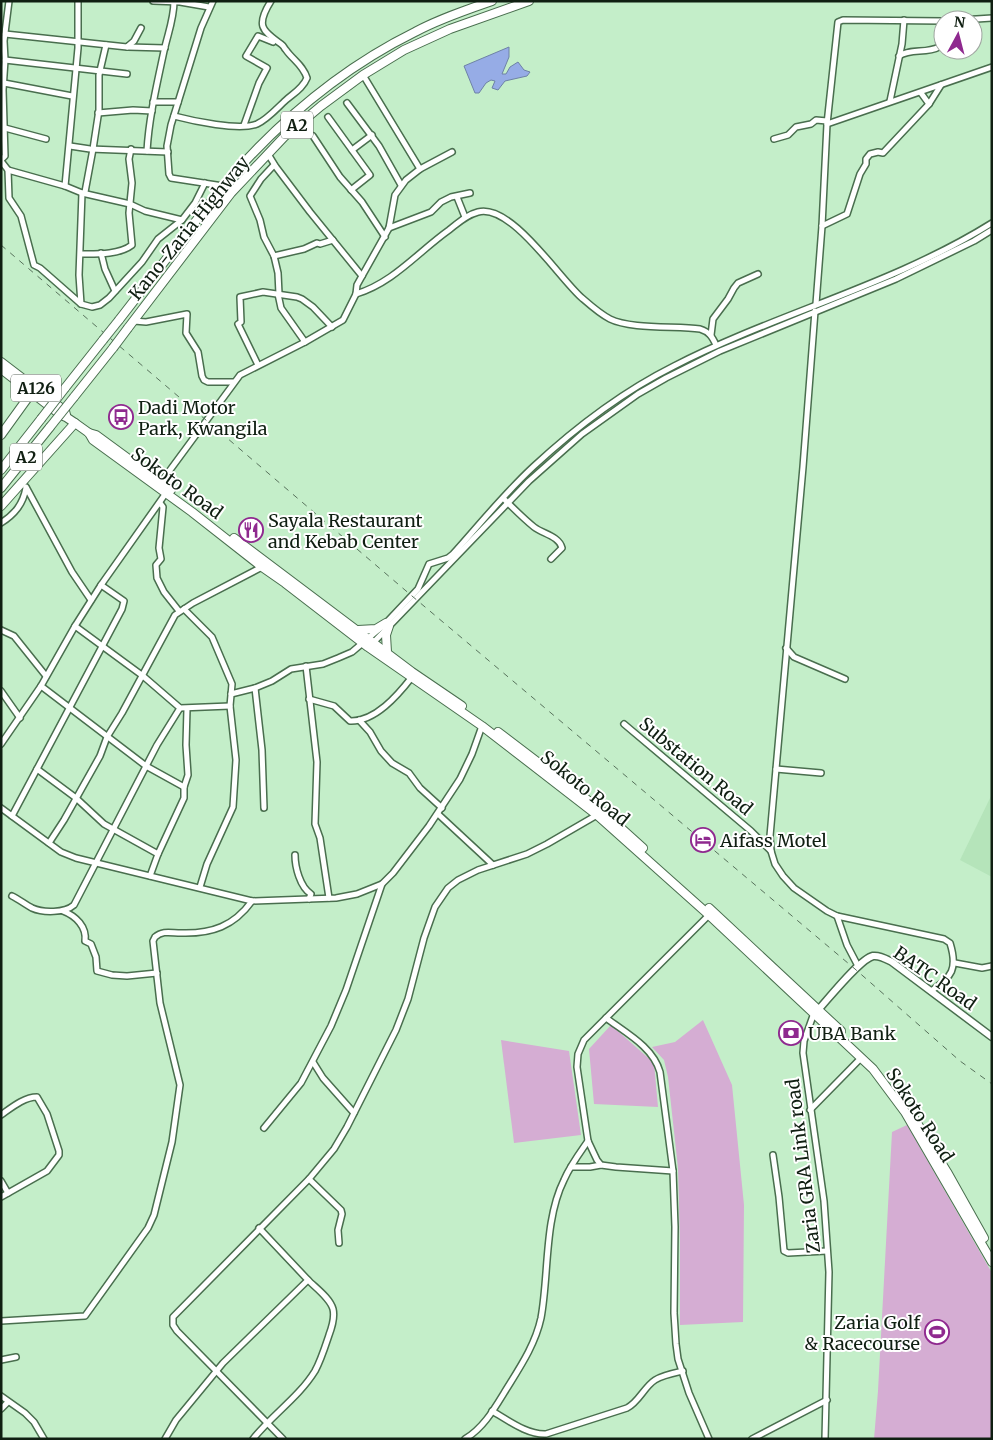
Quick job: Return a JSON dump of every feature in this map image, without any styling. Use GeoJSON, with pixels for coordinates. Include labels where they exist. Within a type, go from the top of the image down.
{"type":"FeatureCollection","features":[{"type":"Feature","properties":{"kind":"main road","name":"Kano-Zaria Highway"},"geometry":{"type":"LineString","coordinates":[[1,470],[223,186],[247,159],[288,119],[354,67],[415,32],[492,1]]}},
{"type":"Feature","properties":{"kind":"main road","name":"Kano-Zaria Highway"},"geometry":{"type":"LineString","coordinates":[[2,487],[113,348],[232,193],[303,120],[363,75],[404,50],[479,18],[529,1]]}},
{"type":"Feature","properties":{"kind":"main road","name":"A126"},"geometry":{"type":"LineString","coordinates":[[1,362],[65,411],[66,416]]}},
{"type":"Feature","properties":{"kind":"main road","name":"A126"},"geometry":{"type":"LineString","coordinates":[[1,369],[61,415],[66,416],[75,423]]}},
{"type":"Feature","properties":{"kind":"main road"},"geometry":{"type":"LineString","coordinates":[[1,435],[32,392]]}},
{"type":"Feature","properties":{"kind":"main road"},"geometry":{"type":"LineString","coordinates":[[1,506],[75,423]]}},
{"type":"Feature","properties":{"kind":"main road","name":"Sokoto Road"},"geometry":{"type":"LineString","coordinates":[[75,423],[89,433],[93,440],[160,485],[166,493],[233,543],[262,568],[369,643],[429,691],[482,726],[597,815],[764,963]]}},
{"type":"Feature","properties":{"kind":"main road"},"geometry":{"type":"LineString","coordinates":[[160,485],[358,630],[369,643]]}},
{"type":"Feature","properties":{"kind":"main road"},"geometry":{"type":"LineString","coordinates":[[358,630],[376,629],[387,625],[387,652]]}},
{"type":"Feature","properties":{"kind":"main road","name":"Sokoto Road"},"geometry":{"type":"LineString","coordinates":[[369,643],[387,652],[434,688],[486,722],[602,812],[877,1067],[894,1088],[947,1172],[992,1252]]}},
{"type":"Feature","properties":{"kind":"main road","name":"Sokoto Road"},"geometry":{"type":"LineString","coordinates":[[817,1011],[878,1076],[905,1112],[992,1262]]}},
{"type":"Feature","properties":{"kind":"street"},"geometry":{"type":"LineString","coordinates":[[8,1],[4,83],[5,156],[1,161],[8,170],[9,198],[21,216],[34,265],[40,268],[81,304],[96,306],[109,298],[142,262],[158,239],[182,220],[195,204],[205,183]]}},
{"type":"Feature","properties":{"kind":"street"},"geometry":{"type":"LineString","coordinates":[[65,186],[78,42],[78,1]]}},
{"type":"Feature","properties":{"kind":"street"},"geometry":{"type":"LineString","coordinates":[[153,1],[209,7]]}},
{"type":"Feature","properties":{"kind":"street"},"geometry":{"type":"LineString","coordinates":[[213,1],[209,7],[191,58],[169,131],[168,152],[171,178],[223,186]]}},
{"type":"Feature","properties":{"kind":"street"},"geometry":{"type":"LineString","coordinates":[[174,116],[194,122],[251,126],[260,123],[300,89],[306,80],[302,66],[282,45],[267,34],[262,24],[262,16],[271,1]]}},
{"type":"Feature","properties":{"kind":"street"},"geometry":{"type":"LineString","coordinates":[[147,151],[153,102],[173,20],[174,2]]}},
{"type":"Feature","properties":{"kind":"street"},"geometry":{"type":"LineString","coordinates":[[816,304],[827,122],[838,22],[841,20],[933,22]]}},
{"type":"Feature","properties":{"kind":"street"},"geometry":{"type":"LineString","coordinates":[[890,101],[904,20]]}},
{"type":"Feature","properties":{"kind":"street"},"geometry":{"type":"LineString","coordinates":[[127,47],[134,41],[141,28]]}},
{"type":"Feature","properties":{"kind":"street"},"geometry":{"type":"LineString","coordinates":[[5,34],[127,47],[165,48]]}},
{"type":"Feature","properties":{"kind":"street"},"geometry":{"type":"LineString","coordinates":[[244,125],[259,83],[267,68],[246,56],[258,36],[279,44]]}},
{"type":"Feature","properties":{"kind":"street"},"geometry":{"type":"LineString","coordinates":[[81,304],[79,275],[83,193],[93,149],[98,113],[99,71],[106,45]]}},
{"type":"Feature","properties":{"kind":"street"},"geometry":{"type":"LineString","coordinates":[[899,56],[906,52],[933,49]]}},
{"type":"Feature","properties":{"kind":"street"},"geometry":{"type":"LineString","coordinates":[[5,60],[127,74]]}},
{"type":"Feature","properties":{"kind":"street"},"geometry":{"type":"LineString","coordinates":[[774,139],[782,137],[796,127],[811,124],[816,120],[827,122],[920,93],[992,67]]}},
{"type":"Feature","properties":{"kind":"street"},"geometry":{"type":"LineString","coordinates":[[363,75],[420,169]]}},
{"type":"Feature","properties":{"kind":"street"},"geometry":{"type":"LineString","coordinates":[[4,83],[72,96]]}},
{"type":"Feature","properties":{"kind":"street"},"geometry":{"type":"LineString","coordinates":[[822,226],[847,214],[860,174],[866,164],[866,159],[870,154],[883,153],[929,104],[942,85]]}},
{"type":"Feature","properties":{"kind":"street"},"geometry":{"type":"LineString","coordinates":[[920,93],[929,104]]}},
{"type":"Feature","properties":{"kind":"street"},"geometry":{"type":"LineString","coordinates":[[153,102],[178,102]]}},
{"type":"Feature","properties":{"kind":"street"},"geometry":{"type":"LineString","coordinates":[[348,103],[372,135],[401,185]]}},
{"type":"Feature","properties":{"kind":"street"},"geometry":{"type":"LineString","coordinates":[[98,113],[133,110],[152,111]]}},
{"type":"Feature","properties":{"kind":"street"},"geometry":{"type":"LineString","coordinates":[[328,117],[370,175],[351,190]]}},
{"type":"Feature","properties":{"kind":"street"},"geometry":{"type":"LineString","coordinates":[[5,128],[46,139]]}},
{"type":"Feature","properties":{"kind":"street"},"geometry":{"type":"LineString","coordinates":[[352,150],[372,135]]}},
{"type":"Feature","properties":{"kind":"street"},"geometry":{"type":"LineString","coordinates":[[313,136],[351,190],[362,202],[385,237]]}},
{"type":"Feature","properties":{"kind":"street"},"geometry":{"type":"LineString","coordinates":[[70,146],[93,149],[131,149],[168,152]]}},
{"type":"Feature","properties":{"kind":"street"},"geometry":{"type":"LineString","coordinates":[[81,254],[124,249],[132,245],[130,204],[132,183],[129,158],[131,149]]}},
{"type":"Feature","properties":{"kind":"street"},"geometry":{"type":"LineString","coordinates":[[160,485],[233,382],[240,375],[306,342],[343,320],[356,294],[357,285],[389,228],[395,194],[401,185],[420,169],[452,152]]}},
{"type":"Feature","properties":{"kind":"street"},"geometry":{"type":"LineString","coordinates":[[268,154],[274,165],[362,276]]}},
{"type":"Feature","properties":{"kind":"street"},"geometry":{"type":"LineString","coordinates":[[274,165],[261,179],[250,196],[260,220],[264,237],[274,256],[278,273],[281,308],[306,342]]}},
{"type":"Feature","properties":{"kind":"street"},"geometry":{"type":"LineString","coordinates":[[8,170],[83,193],[130,204],[145,211],[182,220]]}},
{"type":"Feature","properties":{"kind":"street"},"geometry":{"type":"LineString","coordinates":[[389,228],[431,212],[446,199],[470,193]]}},
{"type":"Feature","properties":{"kind":"street"},"geometry":{"type":"LineString","coordinates":[[457,197],[465,217]]}},
{"type":"Feature","properties":{"kind":"street"},"geometry":{"type":"LineString","coordinates":[[356,294],[372,288],[396,273],[465,217],[482,212],[498,215],[508,220],[582,298],[610,319],[627,324],[700,329],[711,335],[716,345]]}},
{"type":"Feature","properties":{"kind":"street"},"geometry":{"type":"LineString","coordinates":[[231,694],[255,688],[272,681],[286,670],[323,664],[369,643],[505,500],[532,468],[583,424],[644,383],[716,345],[932,256],[992,223]]}},
{"type":"Feature","properties":{"kind":"street"},"geometry":{"type":"LineString","coordinates":[[387,625],[418,589],[429,564],[448,558],[453,554],[505,500],[605,417],[666,378],[741,342],[896,279],[974,241],[992,230]]}},
{"type":"Feature","properties":{"kind":"street"},"geometry":{"type":"LineString","coordinates":[[274,256],[333,240]]}},
{"type":"Feature","properties":{"kind":"street"},"geometry":{"type":"LineString","coordinates":[[100,253],[115,291]]}},
{"type":"Feature","properties":{"kind":"street"},"geometry":{"type":"LineString","coordinates":[[711,335],[713,319],[734,288],[738,283],[758,274]]}},
{"type":"Feature","properties":{"kind":"street"},"geometry":{"type":"LineString","coordinates":[[258,365],[238,324],[241,322],[240,297],[263,292],[302,299],[313,307],[332,328]]}},
{"type":"Feature","properties":{"kind":"street"},"geometry":{"type":"LineString","coordinates":[[815,311],[804,467],[770,836],[771,852],[783,876],[794,888],[837,916],[944,939],[950,943],[954,963],[945,982],[931,992]]}},
{"type":"Feature","properties":{"kind":"street"},"geometry":{"type":"LineString","coordinates":[[134,320],[146,322],[187,314],[186,333],[198,352],[204,380],[208,382],[233,382]]}},
{"type":"Feature","properties":{"kind":"street"},"geometry":{"type":"LineString","coordinates":[[739,336],[741,342]]}},
{"type":"Feature","properties":{"kind":"street"},"geometry":{"type":"LineString","coordinates":[[1,523],[21,505],[27,478]]}},
{"type":"Feature","properties":{"kind":"street"},"geometry":{"type":"LineString","coordinates":[[26,487],[72,572],[91,600]]}},
{"type":"Feature","properties":{"kind":"street"},"geometry":{"type":"LineString","coordinates":[[1,744],[41,686],[91,600],[166,493]]}},
{"type":"Feature","properties":{"kind":"street"},"geometry":{"type":"LineString","coordinates":[[505,500],[535,528],[549,534],[561,544],[562,548],[551,559]]}},
{"type":"Feature","properties":{"kind":"street"},"geometry":{"type":"LineString","coordinates":[[160,503],[163,507],[159,548],[161,559],[156,565],[157,578],[164,592],[212,638],[232,684],[230,706],[236,760],[233,807],[207,864],[200,887]]}},
{"type":"Feature","properties":{"kind":"street"},"geometry":{"type":"LineString","coordinates":[[49,843],[100,756],[107,737],[143,676],[175,615],[262,568]]}},
{"type":"Feature","properties":{"kind":"street"},"geometry":{"type":"LineString","coordinates":[[12,816],[124,604],[124,601],[101,585]]}},
{"type":"Feature","properties":{"kind":"street"},"geometry":{"type":"LineString","coordinates":[[75,626],[143,676],[180,708],[230,706]]}},
{"type":"Feature","properties":{"kind":"street"},"geometry":{"type":"LineString","coordinates":[[1,630],[14,636],[46,676]]}},
{"type":"Feature","properties":{"kind":"street"},"geometry":{"type":"LineString","coordinates":[[786,648],[794,657],[845,679]]}},
{"type":"Feature","properties":{"kind":"street"},"geometry":{"type":"LineString","coordinates":[[785,664],[794,657]]}},
{"type":"Feature","properties":{"kind":"street"},"geometry":{"type":"LineString","coordinates":[[306,666],[317,762],[315,824],[320,838],[329,898]]}},
{"type":"Feature","properties":{"kind":"street"},"geometry":{"type":"LineString","coordinates":[[309,699],[334,706],[350,721],[359,720],[379,710],[412,677]]}},
{"type":"Feature","properties":{"kind":"street"},"geometry":{"type":"LineString","coordinates":[[41,686],[146,766],[184,786]]}},
{"type":"Feature","properties":{"kind":"street"},"geometry":{"type":"LineString","coordinates":[[255,688],[262,750],[264,808]]}},
{"type":"Feature","properties":{"kind":"street"},"geometry":{"type":"LineString","coordinates":[[1,691],[20,718]]}},
{"type":"Feature","properties":{"kind":"street"},"geometry":{"type":"LineString","coordinates":[[12,896],[40,910],[62,910],[74,905],[146,766],[180,708]]}},
{"type":"Feature","properties":{"kind":"street"},"geometry":{"type":"LineString","coordinates":[[150,876],[184,798],[184,786],[188,775],[186,745],[187,708]]}},
{"type":"Feature","properties":{"kind":"street"},"geometry":{"type":"LineString","coordinates":[[359,720],[392,763],[409,774],[420,788],[442,808]]}},
{"type":"Feature","properties":{"kind":"street","name":"Substation Road"},"geometry":{"type":"LineString","coordinates":[[624,724],[751,831],[771,852]]}},
{"type":"Feature","properties":{"kind":"street"},"geometry":{"type":"LineString","coordinates":[[1,808],[61,852],[76,858],[252,901],[309,900],[357,894],[382,884],[393,873],[438,814],[460,779],[482,726]]}},
{"type":"Feature","properties":{"kind":"street"},"geometry":{"type":"LineString","coordinates":[[37,768],[76,798],[104,824],[158,854]]}},
{"type":"Feature","properties":{"kind":"street"},"geometry":{"type":"LineString","coordinates":[[776,769],[821,773]]}},
{"type":"Feature","properties":{"kind":"street"},"geometry":{"type":"LineString","coordinates":[[438,814],[493,865]]}},
{"type":"Feature","properties":{"kind":"street"},"geometry":{"type":"LineString","coordinates":[[282,1439],[177,1331],[173,1326],[173,1317],[309,1178],[334,1149],[396,1030],[408,999],[424,938],[440,898],[448,888],[458,880],[478,870],[540,848],[597,815]]}},
{"type":"Feature","properties":{"kind":"street"},"geometry":{"type":"LineString","coordinates":[[295,855],[299,874],[307,891],[311,894],[309,900]]}},
{"type":"Feature","properties":{"kind":"street"},"geometry":{"type":"LineString","coordinates":[[264,1128],[301,1083],[331,1026],[346,990],[382,884]]}},
{"type":"Feature","properties":{"kind":"street"},"geometry":{"type":"LineString","coordinates":[[1,1322],[85,1316],[151,1222],[172,1142],[180,1085],[160,1003],[153,941],[157,934],[166,932],[199,933],[212,931],[230,924],[243,914],[252,901]]}},
{"type":"Feature","properties":{"kind":"street"},"geometry":{"type":"LineString","coordinates":[[62,910],[72,915],[83,928],[86,934],[85,941],[91,944],[97,970],[112,975],[127,976],[157,973]]}},
{"type":"Feature","properties":{"kind":"street"},"geometry":{"type":"LineString","coordinates":[[601,1165],[588,1141],[577,1067],[578,1054],[584,1040],[709,915]]}},
{"type":"Feature","properties":{"kind":"street"},"geometry":{"type":"LineString","coordinates":[[837,916],[847,945],[858,966]]}},
{"type":"Feature","properties":{"kind":"street","name":"BATC Road"},"geometry":{"type":"LineString","coordinates":[[817,1011],[862,962],[872,956],[882,957],[892,962],[992,1037]]}},
{"type":"Feature","properties":{"kind":"street"},"geometry":{"type":"LineString","coordinates":[[954,963],[982,968],[992,966]]}},
{"type":"Feature","properties":{"kind":"street","name":"Zaria GRA Link road"},"geometry":{"type":"LineString","coordinates":[[817,1011],[804,1041],[803,1052],[824,1201],[828,1250],[825,1439]]}},
{"type":"Feature","properties":{"kind":"street"},"geometry":{"type":"LineString","coordinates":[[606,1018],[651,1052],[657,1061],[660,1072],[673,1171],[675,1227],[674,1331],[678,1359],[696,1413],[709,1439]]}},
{"type":"Feature","properties":{"kind":"street"},"geometry":{"type":"LineString","coordinates":[[810,1110],[861,1058]]}},
{"type":"Feature","properties":{"kind":"street"},"geometry":{"type":"LineString","coordinates":[[313,1062],[323,1078],[354,1113]]}},
{"type":"Feature","properties":{"kind":"street"},"geometry":{"type":"LineString","coordinates":[[1,1115],[15,1105],[37,1097],[48,1114],[59,1151],[55,1162],[47,1171],[1,1197]]}},
{"type":"Feature","properties":{"kind":"street"},"geometry":{"type":"LineString","coordinates":[[465,1439],[476,1431],[492,1411],[530,1349],[540,1319],[554,1211],[563,1181],[588,1141]]}},
{"type":"Feature","properties":{"kind":"street"},"geometry":{"type":"LineString","coordinates":[[773,1155],[784,1251],[828,1250]]}},
{"type":"Feature","properties":{"kind":"street"},"geometry":{"type":"LineString","coordinates":[[571,1167],[601,1165],[673,1171]]}},
{"type":"Feature","properties":{"kind":"street"},"geometry":{"type":"LineString","coordinates":[[309,1178],[341,1210],[342,1214],[338,1230],[339,1243]]}},
{"type":"Feature","properties":{"kind":"street"},"geometry":{"type":"LineString","coordinates":[[1,1181],[8,1194]]}},
{"type":"Feature","properties":{"kind":"street"},"geometry":{"type":"LineString","coordinates":[[253,1439],[266,1423],[300,1390],[315,1371],[326,1347],[334,1310],[330,1302],[259,1228]]}},
{"type":"Feature","properties":{"kind":"street"},"geometry":{"type":"LineString","coordinates":[[165,1439],[176,1420],[216,1371],[308,1280]]}},
{"type":"Feature","properties":{"kind":"street"},"geometry":{"type":"LineString","coordinates":[[1,1360],[16,1357]]}},
{"type":"Feature","properties":{"kind":"street"},"geometry":{"type":"LineString","coordinates":[[492,1411],[520,1427],[535,1433],[546,1434],[627,1408],[634,1403],[654,1380],[683,1371]]}},
{"type":"Feature","properties":{"kind":"street"},"geometry":{"type":"LineString","coordinates":[[1,1396],[18,1407],[30,1418],[44,1439]]}},
{"type":"Feature","properties":{"kind":"street"},"geometry":{"type":"LineString","coordinates":[[752,1439],[827,1400]]}},
{"type":"Feature","properties":{"kind":"street"},"geometry":{"type":"LineString","coordinates":[[1,1409],[8,1402]]}},
{"type":"Feature","properties":{"kind":"shaded area"},"geometry":{"type":"Polygon","coordinates":[[[992,794],[992,877],[960,860],[992,794]]]}},
{"type":"Feature","properties":{"kind":"shaded area"},"geometry":{"type":"Polygon","coordinates":[[[703,1020],[732,1085],[744,1205],[743,1322],[680,1325],[678,1168],[668,1077],[664,1060],[652,1047],[675,1042],[703,1020]]]}},
{"type":"Feature","properties":{"kind":"shaded area"},"geometry":{"type":"Polygon","coordinates":[[[611,1025],[654,1063],[658,1107],[594,1104],[589,1049],[611,1025]]]}},
{"type":"Feature","properties":{"kind":"shaded area"},"geometry":{"type":"Polygon","coordinates":[[[501,1040],[569,1051],[581,1135],[514,1143],[501,1040]]]}},
{"type":"Feature","properties":{"kind":"shaded area","name":"Zaria Golf & Racecourse"},"geometry":{"type":"Polygon","coordinates":[[[907,1125],[992,1273],[992,1439],[874,1439],[892,1132],[907,1125]]]}},
{"type":"Feature","properties":{"kind":"water"},"geometry":{"type":"Polygon","coordinates":[[[509,47],[509,57],[502,74],[506,74],[510,67],[518,62],[524,70],[530,72],[527,76],[505,81],[498,90],[492,88],[495,81],[491,80],[486,83],[479,93],[475,93],[464,66],[509,47]]]}},
{"type":"Feature","properties":{"kind":"railway"},"geometry":{"type":"LineString","coordinates":[[1,245],[412,596],[855,969],[960,1061],[992,1084]]}},
{"type":"Feature","properties":{"kind":"place","name":"Dadi Motor Park, Kwangila"},"geometry":{"type":"Point","coordinates":[121,417]}},
{"type":"Feature","properties":{"kind":"place","name":"Sayala Restaurant and Kebab Center"},"geometry":{"type":"Point","coordinates":[251,530]}},
{"type":"Feature","properties":{"kind":"place","name":"Aifass Motel"},"geometry":{"type":"Point","coordinates":[703,840]}},
{"type":"Feature","properties":{"kind":"place","name":"UBA Bank"},"geometry":{"type":"Point","coordinates":[791,1033]}},
{"type":"Feature","properties":{"kind":"place","name":"Zaria Golf & Racecourse"},"geometry":{"type":"Point","coordinates":[937,1332]}}]}
